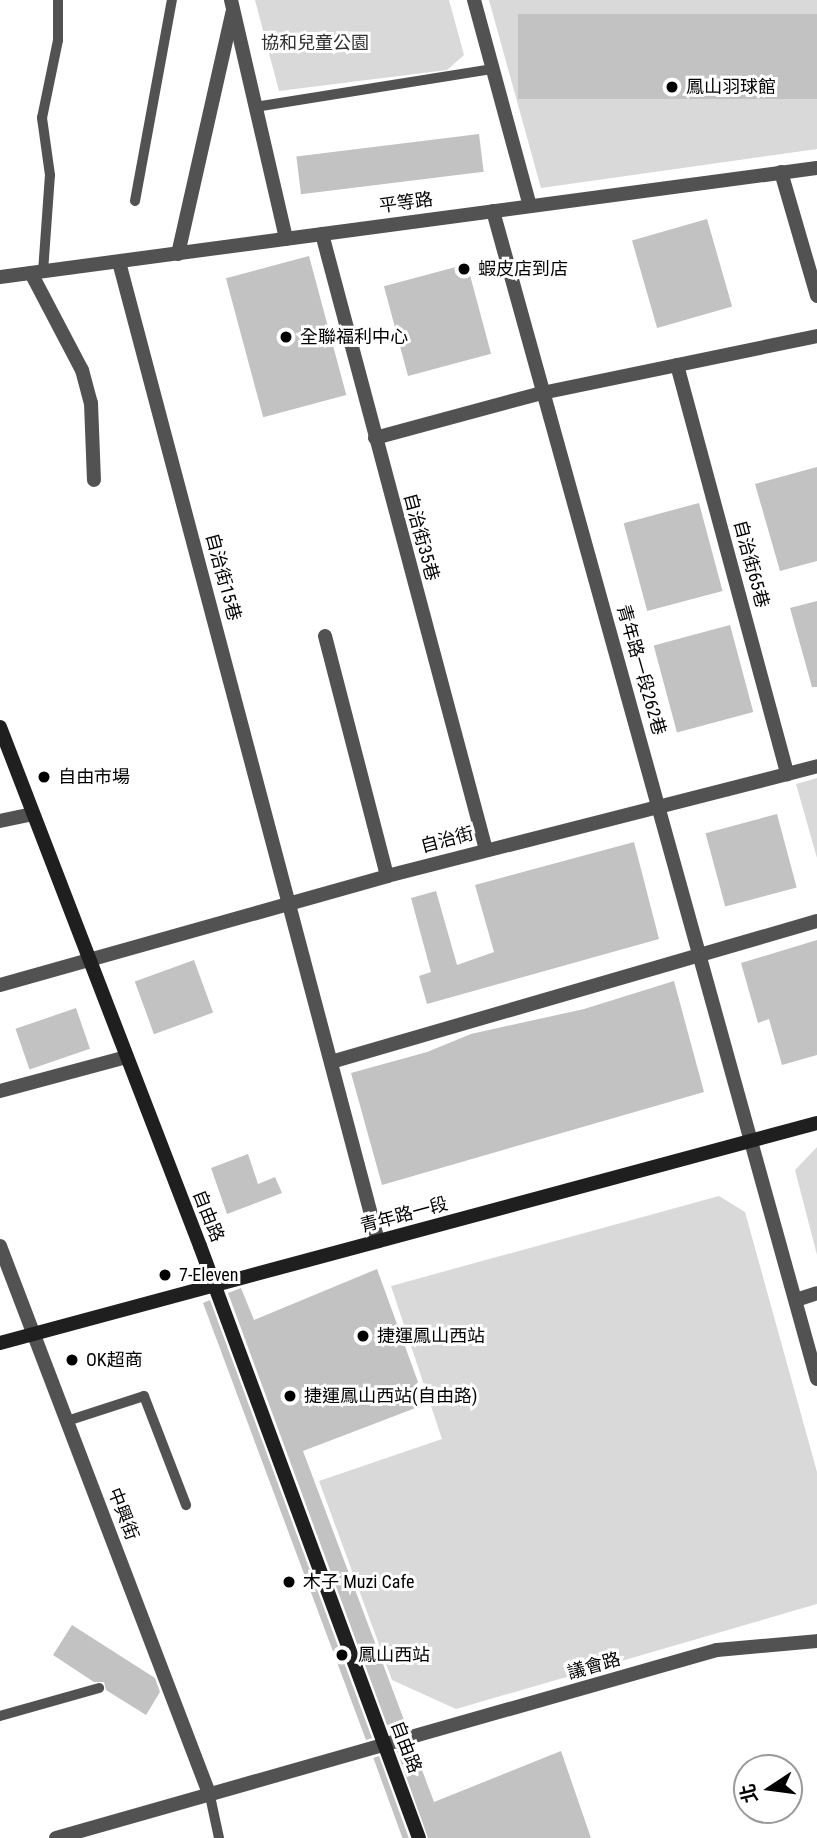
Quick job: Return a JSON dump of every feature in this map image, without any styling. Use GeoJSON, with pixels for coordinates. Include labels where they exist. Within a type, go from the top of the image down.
{"type":"FeatureCollection","features":[{"type":"Feature","properties":{"kind":"street"},"geometry":{"type":"LineString","coordinates":[[474,0],[530,206]]}},
{"type":"Feature","properties":{"kind":"street"},"geometry":{"type":"LineString","coordinates":[[232,5],[286,239]]}},
{"type":"Feature","properties":{"kind":"street"},"geometry":{"type":"LineString","coordinates":[[178,254],[232,5]]}},
{"type":"Feature","properties":{"kind":"street","name":"平等路"},"geometry":{"type":"LineString","coordinates":[[0,278],[817,167]]}},
{"type":"Feature","properties":{"kind":"street"},"geometry":{"type":"LineString","coordinates":[[781,172],[817,296]]}},
{"type":"Feature","properties":{"kind":"street","name":"青年路一段262巷"},"geometry":{"type":"LineString","coordinates":[[493,211],[817,1379]]}},
{"type":"Feature","properties":{"kind":"street","name":"自治街35巷"},"geometry":{"type":"LineString","coordinates":[[322,234],[486,850]]}},
{"type":"Feature","properties":{"kind":"street","name":"自治街15巷"},"geometry":{"type":"LineString","coordinates":[[119,262],[378,1241]]}},
{"type":"Feature","properties":{"kind":"street"},"geometry":{"type":"LineString","coordinates":[[37,273],[82,370],[91,402],[94,480]]}},
{"type":"Feature","properties":{"kind":"street"},"geometry":{"type":"LineString","coordinates":[[375,438],[542,393],[817,336]]}},
{"type":"Feature","properties":{"kind":"street","name":"自治街65巷"},"geometry":{"type":"LineString","coordinates":[[677,365],[787,774]]}},
{"type":"Feature","properties":{"kind":"street"},"geometry":{"type":"LineString","coordinates":[[325,636],[387,876]]}},
{"type":"Feature","properties":{"kind":"street","name":"自由路"},"geometry":{"type":"LineString","coordinates":[[0,727],[214,1285],[419,1838]]}},
{"type":"Feature","properties":{"kind":"street","name":"自治街"},"geometry":{"type":"LineString","coordinates":[[0,985],[289,902],[817,766]]}},
{"type":"Feature","properties":{"kind":"street"},"geometry":{"type":"LineString","coordinates":[[0,821],[32,814]]}},
{"type":"Feature","properties":{"kind":"street"},"geometry":{"type":"LineString","coordinates":[[331,1062],[817,921]]}},
{"type":"Feature","properties":{"kind":"street"},"geometry":{"type":"LineString","coordinates":[[0,1091],[127,1057]]}},
{"type":"Feature","properties":{"kind":"street","name":"青年路一段"},"geometry":{"type":"LineString","coordinates":[[0,1343],[817,1123]]}},
{"type":"Feature","properties":{"kind":"street","name":"中興街"},"geometry":{"type":"LineString","coordinates":[[0,1245],[210,1796]]}},
{"type":"Feature","properties":{"kind":"street"},"geometry":{"type":"LineString","coordinates":[[796,1300],[817,1293]]}},
{"type":"Feature","properties":{"kind":"street","name":"議會路"},"geometry":{"type":"LineString","coordinates":[[56,1838],[386,1747],[717,1650],[817,1642]]}},
{"type":"Feature","properties":{"kind":"lane"},"geometry":{"type":"LineString","coordinates":[[37,273],[50,175],[43,118],[58,40],[58,0]]}},
{"type":"Feature","properties":{"kind":"lane"},"geometry":{"type":"LineString","coordinates":[[135,201],[172,0]]}},
{"type":"Feature","properties":{"kind":"lane"},"geometry":{"type":"LineString","coordinates":[[256,107],[493,69]]}},
{"type":"Feature","properties":{"kind":"lane"},"geometry":{"type":"LineString","coordinates":[[67,1421],[144,1396],[186,1505]]}},
{"type":"Feature","properties":{"kind":"lane"},"geometry":{"type":"LineString","coordinates":[[0,1716],[99,1688]]}},
{"type":"Feature","properties":{"kind":"lane"},"geometry":{"type":"LineString","coordinates":[[210,1796],[219,1838]]}},
{"type":"Feature","properties":{"kind":"green space","name":"協和兒童公園"},"geometry":{"type":"Polygon","coordinates":[[[255,0],[449,0],[464,55],[447,70],[279,91],[255,0]]]}},
{"type":"Feature","properties":{"kind":"green space"},"geometry":{"type":"Polygon","coordinates":[[[489,0],[817,0],[817,149],[541,188],[489,0]]]}},
{"type":"Feature","properties":{"kind":"green space"},"geometry":{"type":"Polygon","coordinates":[[[817,778],[817,858],[796,784],[817,778]]]}},
{"type":"Feature","properties":{"kind":"green space"},"geometry":{"type":"Polygon","coordinates":[[[817,1147],[817,1255],[795,1170],[817,1147]]]}},
{"type":"Feature","properties":{"kind":"green space"},"geometry":{"type":"Polygon","coordinates":[[[719,1196],[745,1212],[817,1472],[817,1604],[456,1709],[392,1680],[319,1481],[442,1439],[391,1286],[719,1196]]]}},
{"type":"Feature","properties":{"kind":"building","name":"鳳山羽球館"},"geometry":{"type":"Polygon","coordinates":[[[518,14],[817,14],[817,99],[518,99],[518,14]]]}},
{"type":"Feature","properties":{"kind":"building"},"geometry":{"type":"Polygon","coordinates":[[[479,134],[484,172],[301,194],[296,156],[479,134]]]}},
{"type":"Feature","properties":{"kind":"building"},"geometry":{"type":"Polygon","coordinates":[[[707,219],[732,306],[657,328],[632,240],[707,219]]]}},
{"type":"Feature","properties":{"kind":"building","name":"全聯福利中心"},"geometry":{"type":"Polygon","coordinates":[[[309,256],[346,395],[263,417],[226,278],[309,256]]]}},
{"type":"Feature","properties":{"kind":"building"},"geometry":{"type":"Polygon","coordinates":[[[467,264],[491,354],[408,376],[384,286],[467,264]]]}},
{"type":"Feature","properties":{"kind":"building"},"geometry":{"type":"Polygon","coordinates":[[[817,467],[817,561],[780,571],[755,484],[817,467]]]}},
{"type":"Feature","properties":{"kind":"building"},"geometry":{"type":"Polygon","coordinates":[[[699,503],[723,591],[647,611],[624,523],[699,503]]]}},
{"type":"Feature","properties":{"kind":"building"},"geometry":{"type":"Polygon","coordinates":[[[817,601],[817,687],[812,687],[790,608],[817,601]]]}},
{"type":"Feature","properties":{"kind":"building"},"geometry":{"type":"Polygon","coordinates":[[[730,625],[753,712],[677,732],[654,645],[730,625]]]}},
{"type":"Feature","properties":{"kind":"building"},"geometry":{"type":"Polygon","coordinates":[[[777,814],[797,887],[725,907],[706,833],[777,814]]]}},
{"type":"Feature","properties":{"kind":"building"},"geometry":{"type":"Polygon","coordinates":[[[634,842],[659,939],[427,1004],[419,976],[431,972],[411,898],[436,891],[457,965],[494,952],[475,885],[634,842]]]}},
{"type":"Feature","properties":{"kind":"building"},"geometry":{"type":"Polygon","coordinates":[[[817,940],[817,1055],[782,1065],[769,1019],[758,1023],[741,963],[817,940]]]}},
{"type":"Feature","properties":{"kind":"building"},"geometry":{"type":"Polygon","coordinates":[[[194,960],[213,1013],[154,1034],[135,982],[194,960]]]}},
{"type":"Feature","properties":{"kind":"building"},"geometry":{"type":"Polygon","coordinates":[[[674,981],[704,1092],[382,1185],[351,1073],[427,1052],[471,1034],[584,1009],[674,981]]]}},
{"type":"Feature","properties":{"kind":"building"},"geometry":{"type":"Polygon","coordinates":[[[76,1008],[90,1049],[29,1069],[15,1029],[76,1008]]]}},
{"type":"Feature","properties":{"kind":"building"},"geometry":{"type":"Polygon","coordinates":[[[248,1154],[258,1184],[275,1177],[282,1193],[227,1214],[211,1168],[248,1154]]]}},
{"type":"Feature","properties":{"kind":"building"},"geometry":{"type":"Polygon","coordinates":[[[377,1269],[426,1404],[303,1451],[407,1728],[390,1733],[228,1293],[241,1288],[254,1320],[377,1269]]]}},
{"type":"Feature","properties":{"kind":"building"},"geometry":{"type":"Polygon","coordinates":[[[210,1300],[372,1738],[366,1740],[203,1303],[210,1300]]]}},
{"type":"Feature","properties":{"kind":"building"},"geometry":{"type":"Polygon","coordinates":[[[72,1625],[155,1678],[160,1692],[146,1715],[106,1690],[104,1682],[94,1682],[53,1655],[72,1625]]]}},
{"type":"Feature","properties":{"kind":"building"},"geometry":{"type":"Polygon","coordinates":[[[413,1746],[434,1802],[561,1751],[591,1838],[428,1838],[397,1751],[413,1746]]]}},
{"type":"Feature","properties":{"kind":"building"},"geometry":{"type":"Polygon","coordinates":[[[379,1756],[409,1838],[402,1838],[373,1758],[379,1756]]]}},
{"type":"Feature","properties":{"kind":"place","name":"鳳山羽球館"},"geometry":{"type":"Point","coordinates":[672,87]}},
{"type":"Feature","properties":{"kind":"place","name":"蝦皮店到店"},"geometry":{"type":"Point","coordinates":[464,269]}},
{"type":"Feature","properties":{"kind":"place","name":"全聯福利中心"},"geometry":{"type":"Point","coordinates":[286,337]}},
{"type":"Feature","properties":{"kind":"place","name":"自由市場"},"geometry":{"type":"Point","coordinates":[44,777]}},
{"type":"Feature","properties":{"kind":"place","name":"7-Eleven"},"geometry":{"type":"Point","coordinates":[165,1275]}},
{"type":"Feature","properties":{"kind":"place","name":"捷運鳳山西站"},"geometry":{"type":"Point","coordinates":[363,1336]}},
{"type":"Feature","properties":{"kind":"place","name":"OK超商"},"geometry":{"type":"Point","coordinates":[72,1360]}},
{"type":"Feature","properties":{"kind":"place","name":"捷運鳳山西站(自由路)"},"geometry":{"type":"Point","coordinates":[290,1396]}},
{"type":"Feature","properties":{"kind":"place","name":"木子 Muzi Cafe"},"geometry":{"type":"Point","coordinates":[289,1582]}},
{"type":"Feature","properties":{"kind":"place","name":"鳳山西站"},"geometry":{"type":"Point","coordinates":[342,1655]}}]}
